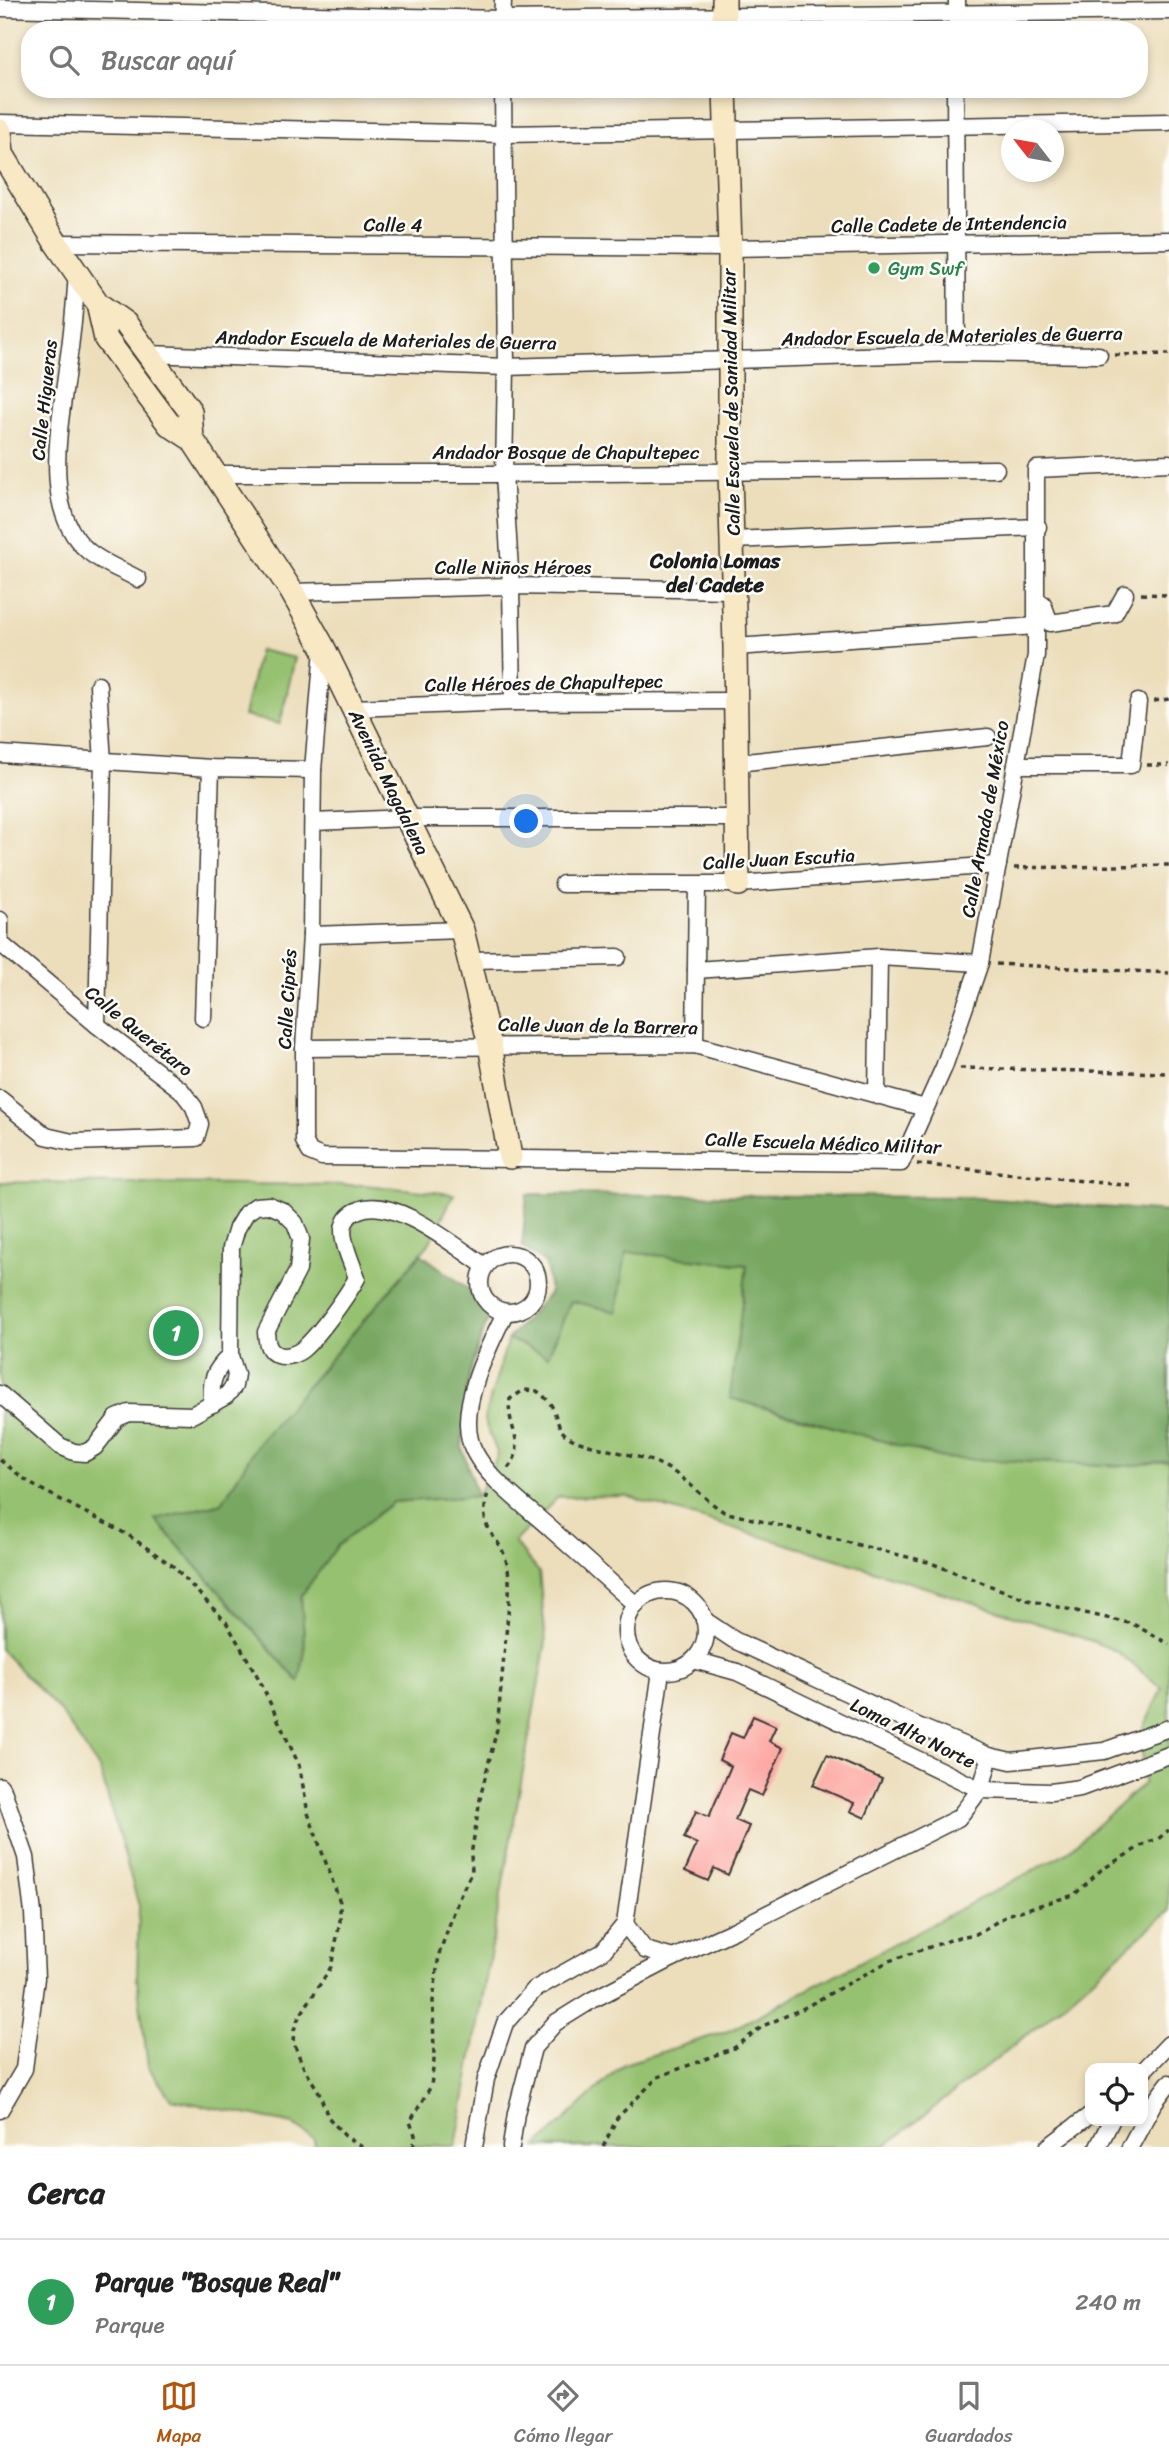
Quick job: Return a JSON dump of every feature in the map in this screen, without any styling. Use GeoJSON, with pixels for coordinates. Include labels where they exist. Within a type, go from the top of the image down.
{"type":"FeatureCollection","features":[{"type":"Feature","properties":{"kind":"main road","name":"Calle Escuela de Sanidad Militar"},"geometry":{"type":"LineString","coordinates":[[725,98],[730,248],[730,472],[738,884]]}},
{"type":"Feature","properties":{"kind":"main road","name":"Avenida Magdalena"},"geometry":{"type":"LineString","coordinates":[[0,131],[1,156],[56,243],[99,304],[126,324],[190,411],[192,439]]}},
{"type":"Feature","properties":{"kind":"main road","name":"Avenida Magdalena"},"geometry":{"type":"LineString","coordinates":[[99,304],[106,339],[169,424],[192,439],[292,592],[323,647],[462,930],[490,1045],[510,1157]]}},
{"type":"Feature","properties":{"kind":"street"},"geometry":{"type":"LineString","coordinates":[[502,21],[503,0]]}},
{"type":"Feature","properties":{"kind":"street"},"geometry":{"type":"LineString","coordinates":[[585,21],[957,6],[1169,11]]}},
{"type":"Feature","properties":{"kind":"street"},"geometry":{"type":"LineString","coordinates":[[0,8],[408,21]]}},
{"type":"Feature","properties":{"kind":"street"},"geometry":{"type":"LineString","coordinates":[[503,98],[506,367],[503,474],[511,586],[513,702]]}},
{"type":"Feature","properties":{"kind":"street"},"geometry":{"type":"LineString","coordinates":[[955,98],[957,353]]}},
{"type":"Feature","properties":{"kind":"street"},"geometry":{"type":"LineString","coordinates":[[0,123],[503,134],[1169,122]]}},
{"type":"Feature","properties":{"kind":"street","name":"Calle Cadete de Intendencia"},"geometry":{"type":"LineString","coordinates":[[730,248],[1169,240]]}},
{"type":"Feature","properties":{"kind":"street","name":"Calle 4"},"geometry":{"type":"LineString","coordinates":[[56,243],[730,248]]}},
{"type":"Feature","properties":{"kind":"street","name":"Calle Higueras"},"geometry":{"type":"LineString","coordinates":[[77,272],[75,312],[57,456],[59,496],[71,529],[87,550],[138,579]]}},
{"type":"Feature","properties":{"kind":"street","name":"Andador Escuela de Materiales de Guerra"},"geometry":{"type":"LineString","coordinates":[[148,354],[506,367],[957,353],[1099,355]]}},
{"type":"Feature","properties":{"kind":"street","name":"Calle Armada de México"},"geometry":{"type":"LineString","coordinates":[[901,1163],[944,1067],[980,963],[1005,867],[1004,833],[1036,655],[1036,469],[1169,463]]}},
{"type":"Feature","properties":{"kind":"street","name":"Andador Bosque de Chapultepec"},"geometry":{"type":"LineString","coordinates":[[215,474],[996,469]]}},
{"type":"Feature","properties":{"kind":"street"},"geometry":{"type":"LineString","coordinates":[[733,540],[1038,527]]}},
{"type":"Feature","properties":{"kind":"street","name":"Calle Niños Héroes"},"geometry":{"type":"LineString","coordinates":[[292,592],[511,586],[733,590]]}},
{"type":"Feature","properties":{"kind":"street"},"geometry":{"type":"LineString","coordinates":[[1037,604],[1043,604],[1050,623],[1114,614],[1125,594]]}},
{"type":"Feature","properties":{"kind":"street"},"geometry":{"type":"LineString","coordinates":[[735,647],[1037,626]]}},
{"type":"Feature","properties":{"kind":"street","name":"Calle Ciprés"},"geometry":{"type":"LineString","coordinates":[[323,647],[313,770],[314,822],[304,1048],[304,1141],[310,1152],[322,1157],[510,1157]]}},
{"type":"Feature","properties":{"kind":"street"},"geometry":{"type":"LineString","coordinates":[[97,1025],[103,762],[98,685]]}},
{"type":"Feature","properties":{"kind":"street","name":"Calle Héroes de Chapultepec"},"geometry":{"type":"LineString","coordinates":[[353,708],[513,702],[735,701]]}},
{"type":"Feature","properties":{"kind":"street"},"geometry":{"type":"LineString","coordinates":[[1016,765],[1131,765],[1138,702]]}},
{"type":"Feature","properties":{"kind":"street"},"geometry":{"type":"LineString","coordinates":[[736,763],[988,737]]}},
{"type":"Feature","properties":{"kind":"street"},"geometry":{"type":"LineString","coordinates":[[0,754],[211,768],[313,770]]}},
{"type":"Feature","properties":{"kind":"street"},"geometry":{"type":"LineString","coordinates":[[203,1018],[211,768]]}},
{"type":"Feature","properties":{"kind":"street"},"geometry":{"type":"LineString","coordinates":[[314,822],[406,818],[736,818]]}},
{"type":"Feature","properties":{"kind":"street","name":"Calle Juan Escutia"},"geometry":{"type":"LineString","coordinates":[[563,884],[738,884],[1005,867]]}},
{"type":"Feature","properties":{"kind":"street"},"geometry":{"type":"LineString","coordinates":[[695,1045],[697,885]]}},
{"type":"Feature","properties":{"kind":"street"},"geometry":{"type":"LineString","coordinates":[[0,920],[0,943]]}},
{"type":"Feature","properties":{"kind":"street"},"geometry":{"type":"LineString","coordinates":[[311,934],[462,930]]}},
{"type":"Feature","properties":{"kind":"street","name":"Calle Querétaro"},"geometry":{"type":"LineString","coordinates":[[0,943],[97,1025],[181,1090],[194,1107],[200,1124],[196,1138],[72,1142],[46,1136],[0,1098]]}},
{"type":"Feature","properties":{"kind":"street"},"geometry":{"type":"LineString","coordinates":[[471,960],[618,957]]}},
{"type":"Feature","properties":{"kind":"street"},"geometry":{"type":"LineString","coordinates":[[877,1096],[879,957]]}},
{"type":"Feature","properties":{"kind":"street"},"geometry":{"type":"LineString","coordinates":[[696,970],[879,957],[980,963]]}},
{"type":"Feature","properties":{"kind":"street","name":"Calle Juan de la Barrera"},"geometry":{"type":"LineString","coordinates":[[304,1048],[695,1045],[925,1108]]}},
{"type":"Feature","properties":{"kind":"street","name":"Calle Escuela Médico Militar"},"geometry":{"type":"LineString","coordinates":[[510,1157],[901,1163]]}},
{"type":"Feature","properties":{"kind":"street"},"geometry":{"type":"LineString","coordinates":[[0,1394],[60,1446],[85,1453],[94,1447],[117,1418],[129,1413],[192,1416],[213,1404],[210,1390],[213,1377],[220,1364],[230,1356],[231,1248],[241,1221],[246,1213],[256,1206],[270,1205],[283,1211],[296,1223],[301,1239],[299,1270],[266,1332],[270,1350],[279,1356],[290,1356],[303,1349],[357,1278],[343,1229],[353,1212],[367,1206],[405,1215],[485,1266]]}},
{"type":"Feature","properties":{"kind":"street"},"geometry":{"type":"LineString","coordinates":[[502,1254],[522,1257],[536,1269],[538,1287],[530,1304],[514,1313],[505,1313],[487,1304],[482,1295],[481,1275],[485,1266],[502,1254]]}},
{"type":"Feature","properties":{"kind":"street"},"geometry":{"type":"LineString","coordinates":[[505,1313],[479,1371],[468,1421],[469,1439],[476,1456],[498,1480],[636,1605],[626,1627],[631,1651],[639,1661],[661,1671],[684,1667],[694,1660],[704,1641],[705,1620]]}},
{"type":"Feature","properties":{"kind":"street","name":"Loma Alta Norte"},"geometry":{"type":"LineString","coordinates":[[636,1605],[657,1592],[669,1591],[691,1600],[705,1620],[734,1640],[920,1727],[989,1756],[1011,1761],[1104,1751],[1169,1728]]}},
{"type":"Feature","properties":{"kind":"street","name":"Loma Alta Norte"},"geometry":{"type":"LineString","coordinates":[[511,2147],[516,2113],[533,2048],[555,2023],[592,2000],[673,1958],[735,1930],[958,1818],[981,1790],[737,1672],[694,1660]]}},
{"type":"Feature","properties":{"kind":"street"},"geometry":{"type":"LineString","coordinates":[[474,2147],[486,2079],[505,2023],[535,1989],[603,1951],[625,1924],[661,1671]]}},
{"type":"Feature","properties":{"kind":"street"},"geometry":{"type":"LineString","coordinates":[[989,1756],[981,1790],[1051,1793],[1080,1788],[1169,1755]]}},
{"type":"Feature","properties":{"kind":"street"},"geometry":{"type":"LineString","coordinates":[[0,1786],[26,1857],[33,1913],[36,1978],[24,2069],[0,2110]]}},
{"type":"Feature","properties":{"kind":"street"},"geometry":{"type":"LineString","coordinates":[[625,1924],[645,1950],[673,1958]]}},
{"type":"Feature","properties":{"kind":"street"},"geometry":{"type":"LineString","coordinates":[[1148,2066],[1169,2044]]}},
{"type":"Feature","properties":{"kind":"street"},"geometry":{"type":"LineString","coordinates":[[1148,2101],[1169,2083]]}},
{"type":"Feature","properties":{"kind":"street"},"geometry":{"type":"LineString","coordinates":[[1048,2147],[1085,2119]]}},
{"type":"Feature","properties":{"kind":"street"},"geometry":{"type":"LineString","coordinates":[[1098,2147],[1108,2126]]}},
{"type":"Feature","properties":{"kind":"street"},"geometry":{"type":"LineString","coordinates":[[1129,2147],[1138,2126]]}},
{"type":"Feature","properties":{"kind":"path","name":"Andador Escuela de Materiales de Guerra"},"geometry":{"type":"LineString","coordinates":[[1099,355],[1169,354]]}},
{"type":"Feature","properties":{"kind":"path"},"geometry":{"type":"LineString","coordinates":[[1125,594],[1169,595]]}},
{"type":"Feature","properties":{"kind":"path"},"geometry":{"type":"LineString","coordinates":[[1131,765],[1169,765]]}},
{"type":"Feature","properties":{"kind":"path"},"geometry":{"type":"LineString","coordinates":[[1005,867],[1169,865]]}},
{"type":"Feature","properties":{"kind":"path"},"geometry":{"type":"LineString","coordinates":[[980,963],[1169,973]]}},
{"type":"Feature","properties":{"kind":"path"},"geometry":{"type":"LineString","coordinates":[[944,1067],[1169,1073]]}},
{"type":"Feature","properties":{"kind":"path","name":"Calle Escuela Médico Militar"},"geometry":{"type":"LineString","coordinates":[[901,1163],[1134,1186]]}},
{"type":"Feature","properties":{"kind":"path"},"geometry":{"type":"LineString","coordinates":[[414,2147],[415,2135],[411,2122],[431,2086],[434,2060],[433,2001],[439,1954],[459,1898],[472,1871],[471,1855],[481,1794],[497,1729],[509,1603],[507,1565],[501,1546],[489,1531],[483,1511],[489,1492],[514,1461],[519,1446],[511,1425],[510,1399],[524,1390],[537,1391],[550,1403],[559,1426],[566,1435],[578,1441],[660,1464],[683,1478],[724,1512],[928,1562],[1028,1601],[1133,1623],[1169,1644]]}},
{"type":"Feature","properties":{"kind":"path"},"geometry":{"type":"LineString","coordinates":[[0,1460],[31,1484],[128,1535],[173,1566],[226,1622],[260,1679],[297,1758],[308,1813],[340,1902],[339,1933],[331,1968],[298,2019],[293,2042],[304,2068],[320,2092],[328,2117],[345,2136],[362,2147]]}},
{"type":"Feature","properties":{"kind":"path"},"geometry":{"type":"LineString","coordinates":[[603,2147],[617,2118],[658,2077],[734,2048],[763,2026],[802,2009],[889,1961],[959,1937],[976,1934],[1010,1914],[1074,1895],[1101,1870],[1148,1842],[1158,1839],[1169,1830]]}},
{"type":"Feature","properties":{"kind":"green space"},"geometry":{"type":"Polygon","coordinates":[[[259,650],[295,658],[280,724],[244,716],[259,650]]]}},
{"type":"Feature","properties":{"kind":"green space"},"geometry":{"type":"Polygon","coordinates":[[[0,1182],[364,1185],[454,1194],[429,1244],[258,1443],[222,1503],[155,1519],[298,1681],[305,1651],[301,1596],[338,1545],[393,1502],[477,1496],[498,1455],[484,1420],[508,1339],[548,1356],[571,1301],[626,1252],[747,1265],[730,1398],[943,1458],[1126,1466],[1169,1461],[1169,1911],[1043,2022],[884,2147],[536,2147],[624,2064],[731,2030],[1066,1853],[1144,1783],[1141,1734],[1162,1688],[1116,1651],[1092,1641],[853,1564],[626,1496],[558,1497],[514,1542],[539,1572],[546,1642],[456,2146],[315,2147],[314,2139],[293,2124],[171,2099],[148,2067],[137,1979],[139,1906],[100,1770],[59,1710],[0,1649],[0,1182]]]}},
{"type":"Feature","properties":{"kind":"green space"},"geometry":{"type":"Polygon","coordinates":[[[527,1194],[964,1197],[1169,1212],[1169,1461],[1126,1466],[943,1458],[730,1398],[747,1265],[626,1252],[617,1312],[571,1301],[548,1356],[508,1339],[550,1293],[546,1264],[522,1246],[527,1194]]]}},
{"type":"Feature","properties":{"kind":"green space"},"geometry":{"type":"Polygon","coordinates":[[[421,1254],[471,1291],[489,1315],[469,1374],[462,1448],[477,1496],[393,1502],[338,1545],[301,1596],[305,1651],[299,1682],[155,1519],[222,1503],[258,1443],[421,1254]]]}},
{"type":"Feature","properties":{"kind":"building"},"geometry":{"type":"Polygon","coordinates":[[[753,1716],[776,1726],[769,1741],[783,1748],[762,1796],[748,1790],[735,1820],[749,1826],[728,1875],[714,1868],[708,1881],[685,1871],[697,1844],[684,1838],[696,1811],[709,1817],[731,1766],[719,1760],[731,1733],[743,1738],[753,1716]]]}},
{"type":"Feature","properties":{"kind":"building"},"geometry":{"type":"Polygon","coordinates":[[[827,1755],[882,1779],[865,1818],[850,1811],[854,1803],[813,1785],[827,1755]]]}},
{"type":"Feature","properties":{"kind":"place","name":"Gym Swf"},"geometry":{"type":"Point","coordinates":[874,268]}},
{"type":"Feature","properties":{"kind":"place","name":"Parque \"Bosque Real\""},"geometry":{"type":"Point","coordinates":[176,1333]}},
{"type":"Feature","properties":{"kind":"district","name":"Colonia Lomas del Cadete"},"geometry":{"type":"Point","coordinates":[715,573]}}]}
